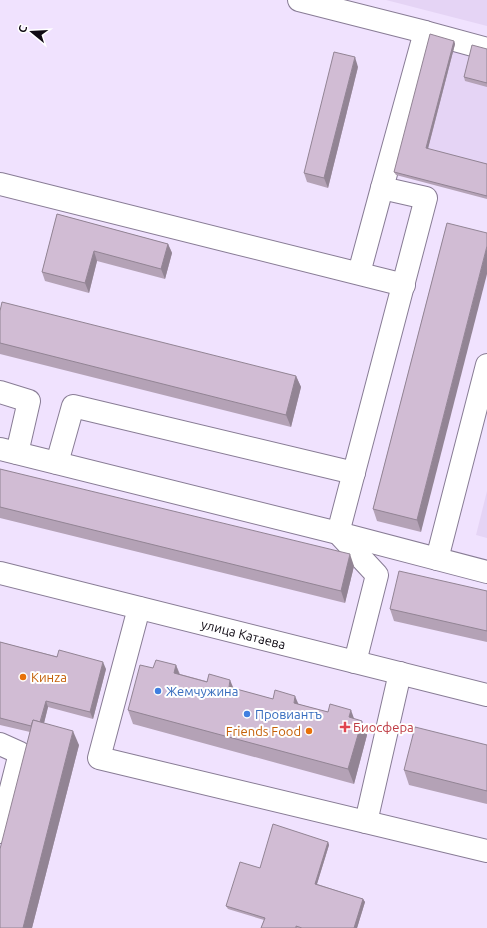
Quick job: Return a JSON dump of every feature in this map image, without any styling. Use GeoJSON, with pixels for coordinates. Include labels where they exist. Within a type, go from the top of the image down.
{"type":"FeatureCollection","features":[{"type":"Feature","properties":{"kind":"street"},"geometry":{"type":"LineString","coordinates":[[299,0],[487,49]]}},
{"type":"Feature","properties":{"kind":"street"},"geometry":{"type":"LineString","coordinates":[[359,273],[425,32]]}},
{"type":"Feature","properties":{"kind":"street"},"geometry":{"type":"LineString","coordinates":[[0,184],[404,284]]}},
{"type":"Feature","properties":{"kind":"street"},"geometry":{"type":"LineString","coordinates":[[338,533],[426,198],[382,188]]}},
{"type":"Feature","properties":{"kind":"street"},"geometry":{"type":"LineString","coordinates":[[436,560],[487,365]]}},
{"type":"Feature","properties":{"kind":"street"},"geometry":{"type":"LineString","coordinates":[[0,392],[29,401],[8,451],[338,533],[436,560],[487,572]]}},
{"type":"Feature","properties":{"kind":"street"},"geometry":{"type":"LineString","coordinates":[[57,463],[73,406],[354,473]]}},
{"type":"Feature","properties":{"kind":"street"},"geometry":{"type":"LineString","coordinates":[[338,533],[377,575],[355,662]]}},
{"type":"Feature","properties":{"kind":"street","name":"улица Катаева"},"geometry":{"type":"LineString","coordinates":[[0,573],[487,695]]}},
{"type":"Feature","properties":{"kind":"street"},"geometry":{"type":"LineString","coordinates":[[139,608],[99,758],[487,851]]}},
{"type":"Feature","properties":{"kind":"street"},"geometry":{"type":"LineString","coordinates":[[366,822],[400,674]]}},
{"type":"Feature","properties":{"kind":"street"},"geometry":{"type":"LineString","coordinates":[[0,744],[20,753],[0,832]]}},
{"type":"Feature","properties":{"kind":"shaded area"},"geometry":{"type":"Polygon","coordinates":[[[386,0],[487,0],[487,26],[386,0]]]}},
{"type":"Feature","properties":{"kind":"shaded area"},"geometry":{"type":"Polygon","coordinates":[[[425,32],[487,48],[487,195],[390,169],[425,32]]]}},
{"type":"Feature","properties":{"kind":"shaded area"},"geometry":{"type":"Polygon","coordinates":[[[487,491],[487,538],[476,535],[487,491]]]}},
{"type":"Feature","properties":{"kind":"building"},"geometry":{"type":"Polygon","coordinates":[[[430,34],[454,41],[426,148],[487,164],[487,196],[394,172],[430,34]]]}},
{"type":"Feature","properties":{"kind":"building"},"geometry":{"type":"Polygon","coordinates":[[[472,45],[487,49],[487,83],[464,77],[472,45]]]}},
{"type":"Feature","properties":{"kind":"building"},"geometry":{"type":"Polygon","coordinates":[[[334,52],[355,57],[324,178],[304,173],[334,52]]]}},
{"type":"Feature","properties":{"kind":"building"},"geometry":{"type":"Polygon","coordinates":[[[57,214],[168,244],[161,269],[94,251],[85,283],[42,272],[57,214]]]}},
{"type":"Feature","properties":{"kind":"building"},"geometry":{"type":"Polygon","coordinates":[[[447,223],[487,233],[487,246],[417,520],[373,509],[447,223]]]}},
{"type":"Feature","properties":{"kind":"building"},"geometry":{"type":"Polygon","coordinates":[[[2,302],[296,376],[286,415],[0,343],[0,311],[2,302]]]}},
{"type":"Feature","properties":{"kind":"building"},"geometry":{"type":"Polygon","coordinates":[[[0,469],[350,554],[341,591],[0,507],[0,469]]]}},
{"type":"Feature","properties":{"kind":"building"},"geometry":{"type":"Polygon","coordinates":[[[399,571],[487,591],[487,631],[390,609],[399,571]]]}},
{"type":"Feature","properties":{"kind":"building"},"geometry":{"type":"Polygon","coordinates":[[[0,642],[57,657],[59,650],[103,662],[90,712],[46,701],[40,722],[33,720],[31,726],[0,718],[0,642]]]}},
{"type":"Feature","properties":{"kind":"building"},"geometry":{"type":"Polygon","coordinates":[[[156,660],[176,665],[174,673],[207,682],[209,674],[230,680],[229,687],[273,699],[275,690],[295,696],[294,703],[328,712],[330,704],[351,710],[349,717],[362,721],[348,769],[128,710],[140,665],[153,668],[156,660]]]}},
{"type":"Feature","properties":{"kind":"building"},"geometry":{"type":"Polygon","coordinates":[[[33,720],[73,731],[23,928],[0,928],[0,849],[33,720]]]}},
{"type":"Feature","properties":{"kind":"building"},"geometry":{"type":"Polygon","coordinates":[[[415,727],[487,745],[487,791],[404,770],[415,727]]]}},
{"type":"Feature","properties":{"kind":"building"},"geometry":{"type":"Polygon","coordinates":[[[273,824],[328,842],[315,884],[363,899],[354,928],[302,928],[296,926],[296,928],[261,928],[265,918],[226,906],[240,862],[260,868],[273,824]]]}},
{"type":"Feature","properties":{"kind":"place","name":"Кинzа"},"geometry":{"type":"Point","coordinates":[23,677]}},
{"type":"Feature","properties":{"kind":"place","name":"Жемчужина"},"geometry":{"type":"Point","coordinates":[158,691]}},
{"type":"Feature","properties":{"kind":"place","name":"Провиантъ"},"geometry":{"type":"Point","coordinates":[247,714]}},
{"type":"Feature","properties":{"kind":"place","name":"Биосфера"},"geometry":{"type":"Point","coordinates":[345,727]}},
{"type":"Feature","properties":{"kind":"place","name":"Friends Food"},"geometry":{"type":"Point","coordinates":[309,731]}}]}
